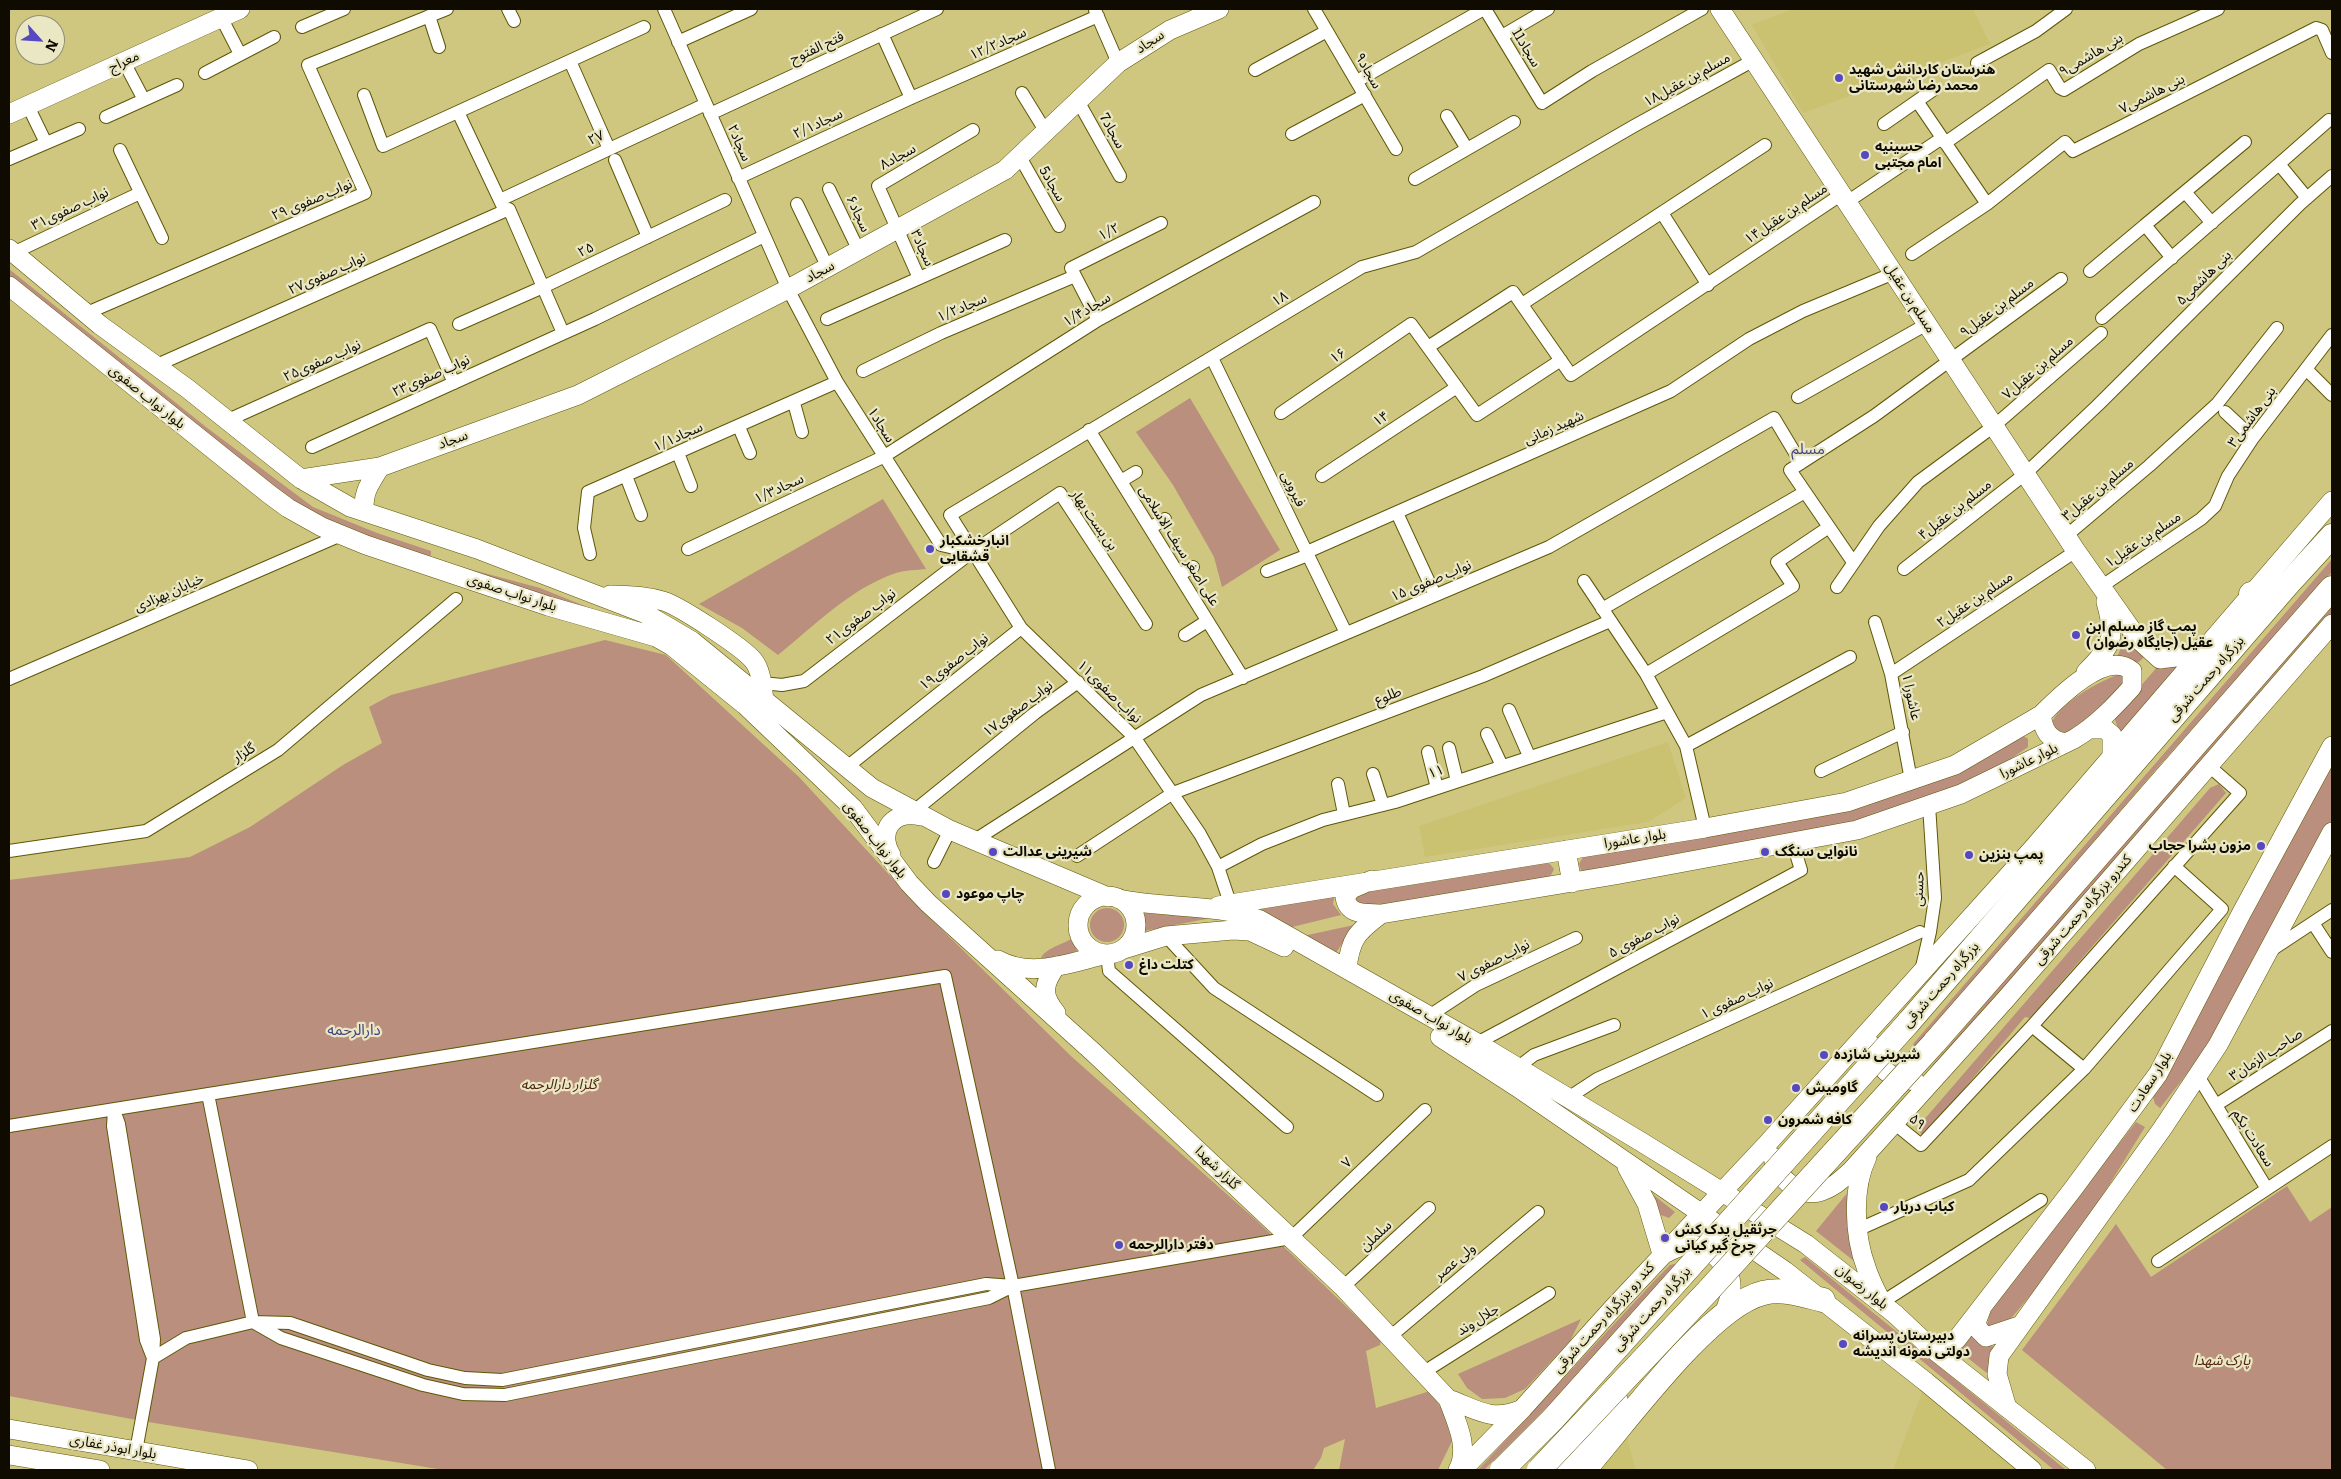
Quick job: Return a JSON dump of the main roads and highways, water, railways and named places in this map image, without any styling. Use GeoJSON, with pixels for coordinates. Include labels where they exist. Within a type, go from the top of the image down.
{"type":"FeatureCollection","features":[{"type":"Feature","properties":{"kind":"highway","name":"بزرگراه رحمت شرقی"},"geometry":{"type":"LineString","coordinates":[[1502,1470],[1553,1419],[1908,1022],[2288,584],[2332,536]]}},
{"type":"Feature","properties":{"kind":"highway"},"geometry":{"type":"LineString","coordinates":[[2251,594],[2288,584]]}},
{"type":"Feature","properties":{"kind":"highway","name":"بزرگراه رحمت شرقی"},"geometry":{"type":"LineString","coordinates":[[1539,1470],[1658,1345],[1934,1043],[2332,588]]}},
{"type":"Feature","properties":{"kind":"highway"},"geometry":{"type":"LineString","coordinates":[[1584,1470],[1691,1346],[1724,1314],[1746,1299],[1777,1290],[1823,1300]]}},
{"type":"Feature","properties":{"kind":"main road","name":"معراج"},"geometry":{"type":"LineString","coordinates":[[9,114],[240,9]]}},
{"type":"Feature","properties":{"kind":"main road","name":"سجاد"},"geometry":{"type":"LineString","coordinates":[[301,479],[380,467],[578,395],[788,289],[1005,170],[1118,63],[1170,30],[1219,9]]}},
{"type":"Feature","properties":{"kind":"main road","name":"مسلم بن عقیل"},"geometry":{"type":"LineString","coordinates":[[1720,9],[2071,543],[2138,639],[2160,659]]}},
{"type":"Feature","properties":{"kind":"main road","name":"بلوار نواب صفوی"},"geometry":{"type":"LineString","coordinates":[[11,251],[87,314],[156,365],[301,479],[333,499],[365,512],[449,540],[646,614],[670,627],[763,692],[872,788],[950,830],[1113,898],[1141,904],[1211,908],[1231,911],[1260,920],[1477,1043],[1517,1068],[1529,1085],[1624,1161],[1700,1214]]}},
{"type":"Feature","properties":{"kind":"main road","name":"بلوار نواب صفوی"},"geometry":{"type":"LineString","coordinates":[[9,286],[279,502],[322,527],[548,606],[656,637],[672,646],[745,705],[853,808],[909,883],[975,948],[1006,964],[1023,970],[1056,966],[1115,952],[1166,936],[1233,930],[1250,931],[1281,945],[1462,1049],[1529,1085],[1568,1098],[1722,1192]]}},
{"type":"Feature","properties":{"kind":"main road"},"geometry":{"type":"LineString","coordinates":[[365,512],[363,503],[366,492],[380,467]]}},
{"type":"Feature","properties":{"kind":"main road"},"geometry":{"type":"LineString","coordinates":[[1871,1149],[1851,1171],[1831,1187],[1817,1192],[1803,1191],[1784,1180],[1777,1171],[1774,1160],[1774,1146],[1788,1120],[2036,846],[2332,501]]}},
{"type":"Feature","properties":{"kind":"main road"},"geometry":{"type":"LineString","coordinates":[[439,569],[449,540]]}},
{"type":"Feature","properties":{"kind":"main road"},"geometry":{"type":"LineString","coordinates":[[2072,686],[2098,660],[2111,640],[2113,622],[2102,586]]}},
{"type":"Feature","properties":{"kind":"main road","name":"کندرو بزرگراه رحمت شرقی"},"geometry":{"type":"LineString","coordinates":[[1871,1149],[2005,1000],[2209,766],[2323,643],[2332,624]]}},
{"type":"Feature","properties":{"kind":"main road"},"geometry":{"type":"LineString","coordinates":[[2072,686],[2104,667],[2119,665],[2132,671],[2160,659],[2197,652],[2213,639]]}},
{"type":"Feature","properties":{"kind":"main road","name":"بلوار عاشورا"},"geometry":{"type":"LineString","coordinates":[[1381,914],[1793,844],[1857,830],[1961,794],[2090,729],[2110,712],[2132,686],[2132,671]]}},
{"type":"Feature","properties":{"kind":"main road","name":"بلوار عاشورا"},"geometry":{"type":"LineString","coordinates":[[1211,908],[1230,903],[1372,880],[1705,828],[1847,802],[1955,765],[2042,716],[2072,686]]}},
{"type":"Feature","properties":{"kind":"main road"},"geometry":{"type":"LineString","coordinates":[[2042,716],[2044,728],[2048,735],[2056,741],[2064,743]]}},
{"type":"Feature","properties":{"kind":"main road"},"geometry":{"type":"LineString","coordinates":[[2022,726],[2033,732],[2038,740],[2038,748],[2032,759]]}},
{"type":"Feature","properties":{"kind":"main road"},"geometry":{"type":"LineString","coordinates":[[2090,729],[2105,730],[2112,735],[2112,757]]}},
{"type":"Feature","properties":{"kind":"main road","name":"بلوار سعادت"},"geometry":{"type":"LineString","coordinates":[[1929,1346],[1946,1347],[1958,1339],[2158,1074],[2241,914],[2329,752]]}},
{"type":"Feature","properties":{"kind":"main road"},"geometry":{"type":"LineString","coordinates":[[853,808],[864,812],[873,808],[877,799],[872,788]]}},
{"type":"Feature","properties":{"kind":"main road"},"geometry":{"type":"LineString","coordinates":[[909,883],[887,848],[885,836],[891,823],[901,816],[919,814]]}},
{"type":"Feature","properties":{"kind":"main road"},"geometry":{"type":"LineString","coordinates":[[2007,1408],[1996,1374],[2000,1356],[2019,1326],[2198,1076],[2218,1045],[2332,832]]}},
{"type":"Feature","properties":{"kind":"main road"},"geometry":{"type":"LineString","coordinates":[[1566,850],[1572,883]]}},
{"type":"Feature","properties":{"kind":"main road"},"geometry":{"type":"LineString","coordinates":[[1372,880],[1351,889],[1345,897],[1346,901],[1355,912],[1381,914]]}},
{"type":"Feature","properties":{"kind":"main road"},"geometry":{"type":"LineString","coordinates":[[1099,898],[1113,898],[1132,910],[1135,918],[1134,935],[1115,952],[1090,948],[1080,934],[1078,925],[1084,908],[1099,898]]}},
{"type":"Feature","properties":{"kind":"main road"},"geometry":{"type":"LineString","coordinates":[[1347,969],[1349,949],[1360,930],[1381,914]]}},
{"type":"Feature","properties":{"kind":"main road","name":"گلزار شهدا"},"geometry":{"type":"LineString","coordinates":[[975,948],[1093,1052],[1343,1287],[1391,1336],[1448,1399],[1462,1441],[1462,1463],[1458,1470]]}},
{"type":"Feature","properties":{"kind":"main road"},"geometry":{"type":"LineString","coordinates":[[1056,966],[1046,983],[1047,1001],[1093,1052]]}},
{"type":"Feature","properties":{"kind":"main road"},"geometry":{"type":"LineString","coordinates":[[1884,1014],[1874,1034],[1873,1048],[1877,1060],[1887,1073],[1896,1078],[1914,1080],[1927,1077],[1944,1066]]}},
{"type":"Feature","properties":{"kind":"main road","name":"کند رو بزرگراه رحمت شرقی"},"geometry":{"type":"LineString","coordinates":[[1462,1470],[1523,1408],[1662,1254],[1788,1120]]}},
{"type":"Feature","properties":{"kind":"main road"},"geometry":{"type":"LineString","coordinates":[[1871,1149],[1860,1171],[1857,1230],[1865,1266],[1888,1308]]}},
{"type":"Feature","properties":{"kind":"main road"},"geometry":{"type":"LineString","coordinates":[[1624,1161],[1647,1204],[1662,1254],[1675,1248],[1690,1245],[1706,1250],[1728,1270],[1731,1289],[1724,1314]]}},
{"type":"Feature","properties":{"kind":"main road","name":"بلوار رضوان"},"geometry":{"type":"LineString","coordinates":[[1722,1192],[1806,1244],[1888,1308],[1929,1346],[2086,1470]]}},
{"type":"Feature","properties":{"kind":"main road"},"geometry":{"type":"LineString","coordinates":[[1700,1214],[1823,1300],[2032,1470]]}},
{"type":"Feature","properties":{"kind":"main road"},"geometry":{"type":"LineString","coordinates":[[1983,1306],[1976,1323],[1986,1337],[2019,1326]]}},
{"type":"Feature","properties":{"kind":"main road"},"geometry":{"type":"LineString","coordinates":[[1564,1470],[1658,1345]]}},
{"type":"Feature","properties":{"kind":"main road","name":"گلزار شهدا"},"geometry":{"type":"LineString","coordinates":[[1448,1399],[1495,1416],[1507,1415],[1523,1408]]}},
{"type":"Feature","properties":{"kind":"main road","name":"بلوار ابوذر غفاری"},"geometry":{"type":"LineString","coordinates":[[9,1429],[248,1470]]}},
{"type":"Feature","properties":{"kind":"main road","name":"بلوار ابوذر غفاری"},"geometry":{"type":"LineString","coordinates":[[9,1457],[50,1466],[100,1470]]}},
{"type":"Feature","properties":{"kind":"place","name":"هنرستان کاردانش شهید محمد رضا شهرستانی"},"geometry":{"type":"Point","coordinates":[1839,78]}},
{"type":"Feature","properties":{"kind":"place","name":"حسینیه امام مجتبی"},"geometry":{"type":"Point","coordinates":[1865,155]}},
{"type":"Feature","properties":{"kind":"place","name":"انبارخشکبار قشقایی"},"geometry":{"type":"Point","coordinates":[930,549]}},
{"type":"Feature","properties":{"kind":"place","name":"پمپ گاز مسلم ابن عقیل (جایگاه رضوان )"},"geometry":{"type":"Point","coordinates":[2076,635]}},
{"type":"Feature","properties":{"kind":"place","name":"مزون بشرا حجاب"},"geometry":{"type":"Point","coordinates":[2261,846]}},
{"type":"Feature","properties":{"kind":"place","name":"شیرینی عدالت"},"geometry":{"type":"Point","coordinates":[993,852]}},
{"type":"Feature","properties":{"kind":"place","name":"نانوایی سنگک"},"geometry":{"type":"Point","coordinates":[1765,852]}},
{"type":"Feature","properties":{"kind":"place","name":"پمپ بنزین"},"geometry":{"type":"Point","coordinates":[1969,855]}},
{"type":"Feature","properties":{"kind":"place","name":"چاپ موعود"},"geometry":{"type":"Point","coordinates":[946,894]}},
{"type":"Feature","properties":{"kind":"place","name":"کتلت داغ"},"geometry":{"type":"Point","coordinates":[1129,965]}},
{"type":"Feature","properties":{"kind":"place","name":"شیرینی شازده"},"geometry":{"type":"Point","coordinates":[1824,1055]}},
{"type":"Feature","properties":{"kind":"place","name":"گاومیش"},"geometry":{"type":"Point","coordinates":[1796,1088]}},
{"type":"Feature","properties":{"kind":"place","name":"کافه شمرون"},"geometry":{"type":"Point","coordinates":[1768,1120]}},
{"type":"Feature","properties":{"kind":"place","name":"کباب دربار"},"geometry":{"type":"Point","coordinates":[1884,1207]}},
{"type":"Feature","properties":{"kind":"place","name":"جرثقیل یدک کش چرخ گیر کیانی"},"geometry":{"type":"Point","coordinates":[1665,1238]}},
{"type":"Feature","properties":{"kind":"place","name":"دفتر دارالرحمه"},"geometry":{"type":"Point","coordinates":[1119,1245]}},
{"type":"Feature","properties":{"kind":"place","name":"دبیرستان پسرانه دولتی نمونه اندیشه"},"geometry":{"type":"Point","coordinates":[1843,1344]}},
{"type":"Feature","properties":{"kind":"district","name":"مسلم"},"geometry":{"type":"Point","coordinates":[1808,450]}},
{"type":"Feature","properties":{"kind":"district","name":"دارالرحمه"},"geometry":{"type":"Point","coordinates":[354,1031]}},
{"type":"Feature","properties":{"kind":"park label","name":"گلزار دارالرحمه"},"geometry":{"type":"Point","coordinates":[559,1085]}},
{"type":"Feature","properties":{"kind":"park label","name":"پارک شهدا"},"geometry":{"type":"Point","coordinates":[2222,1361]}}]}
